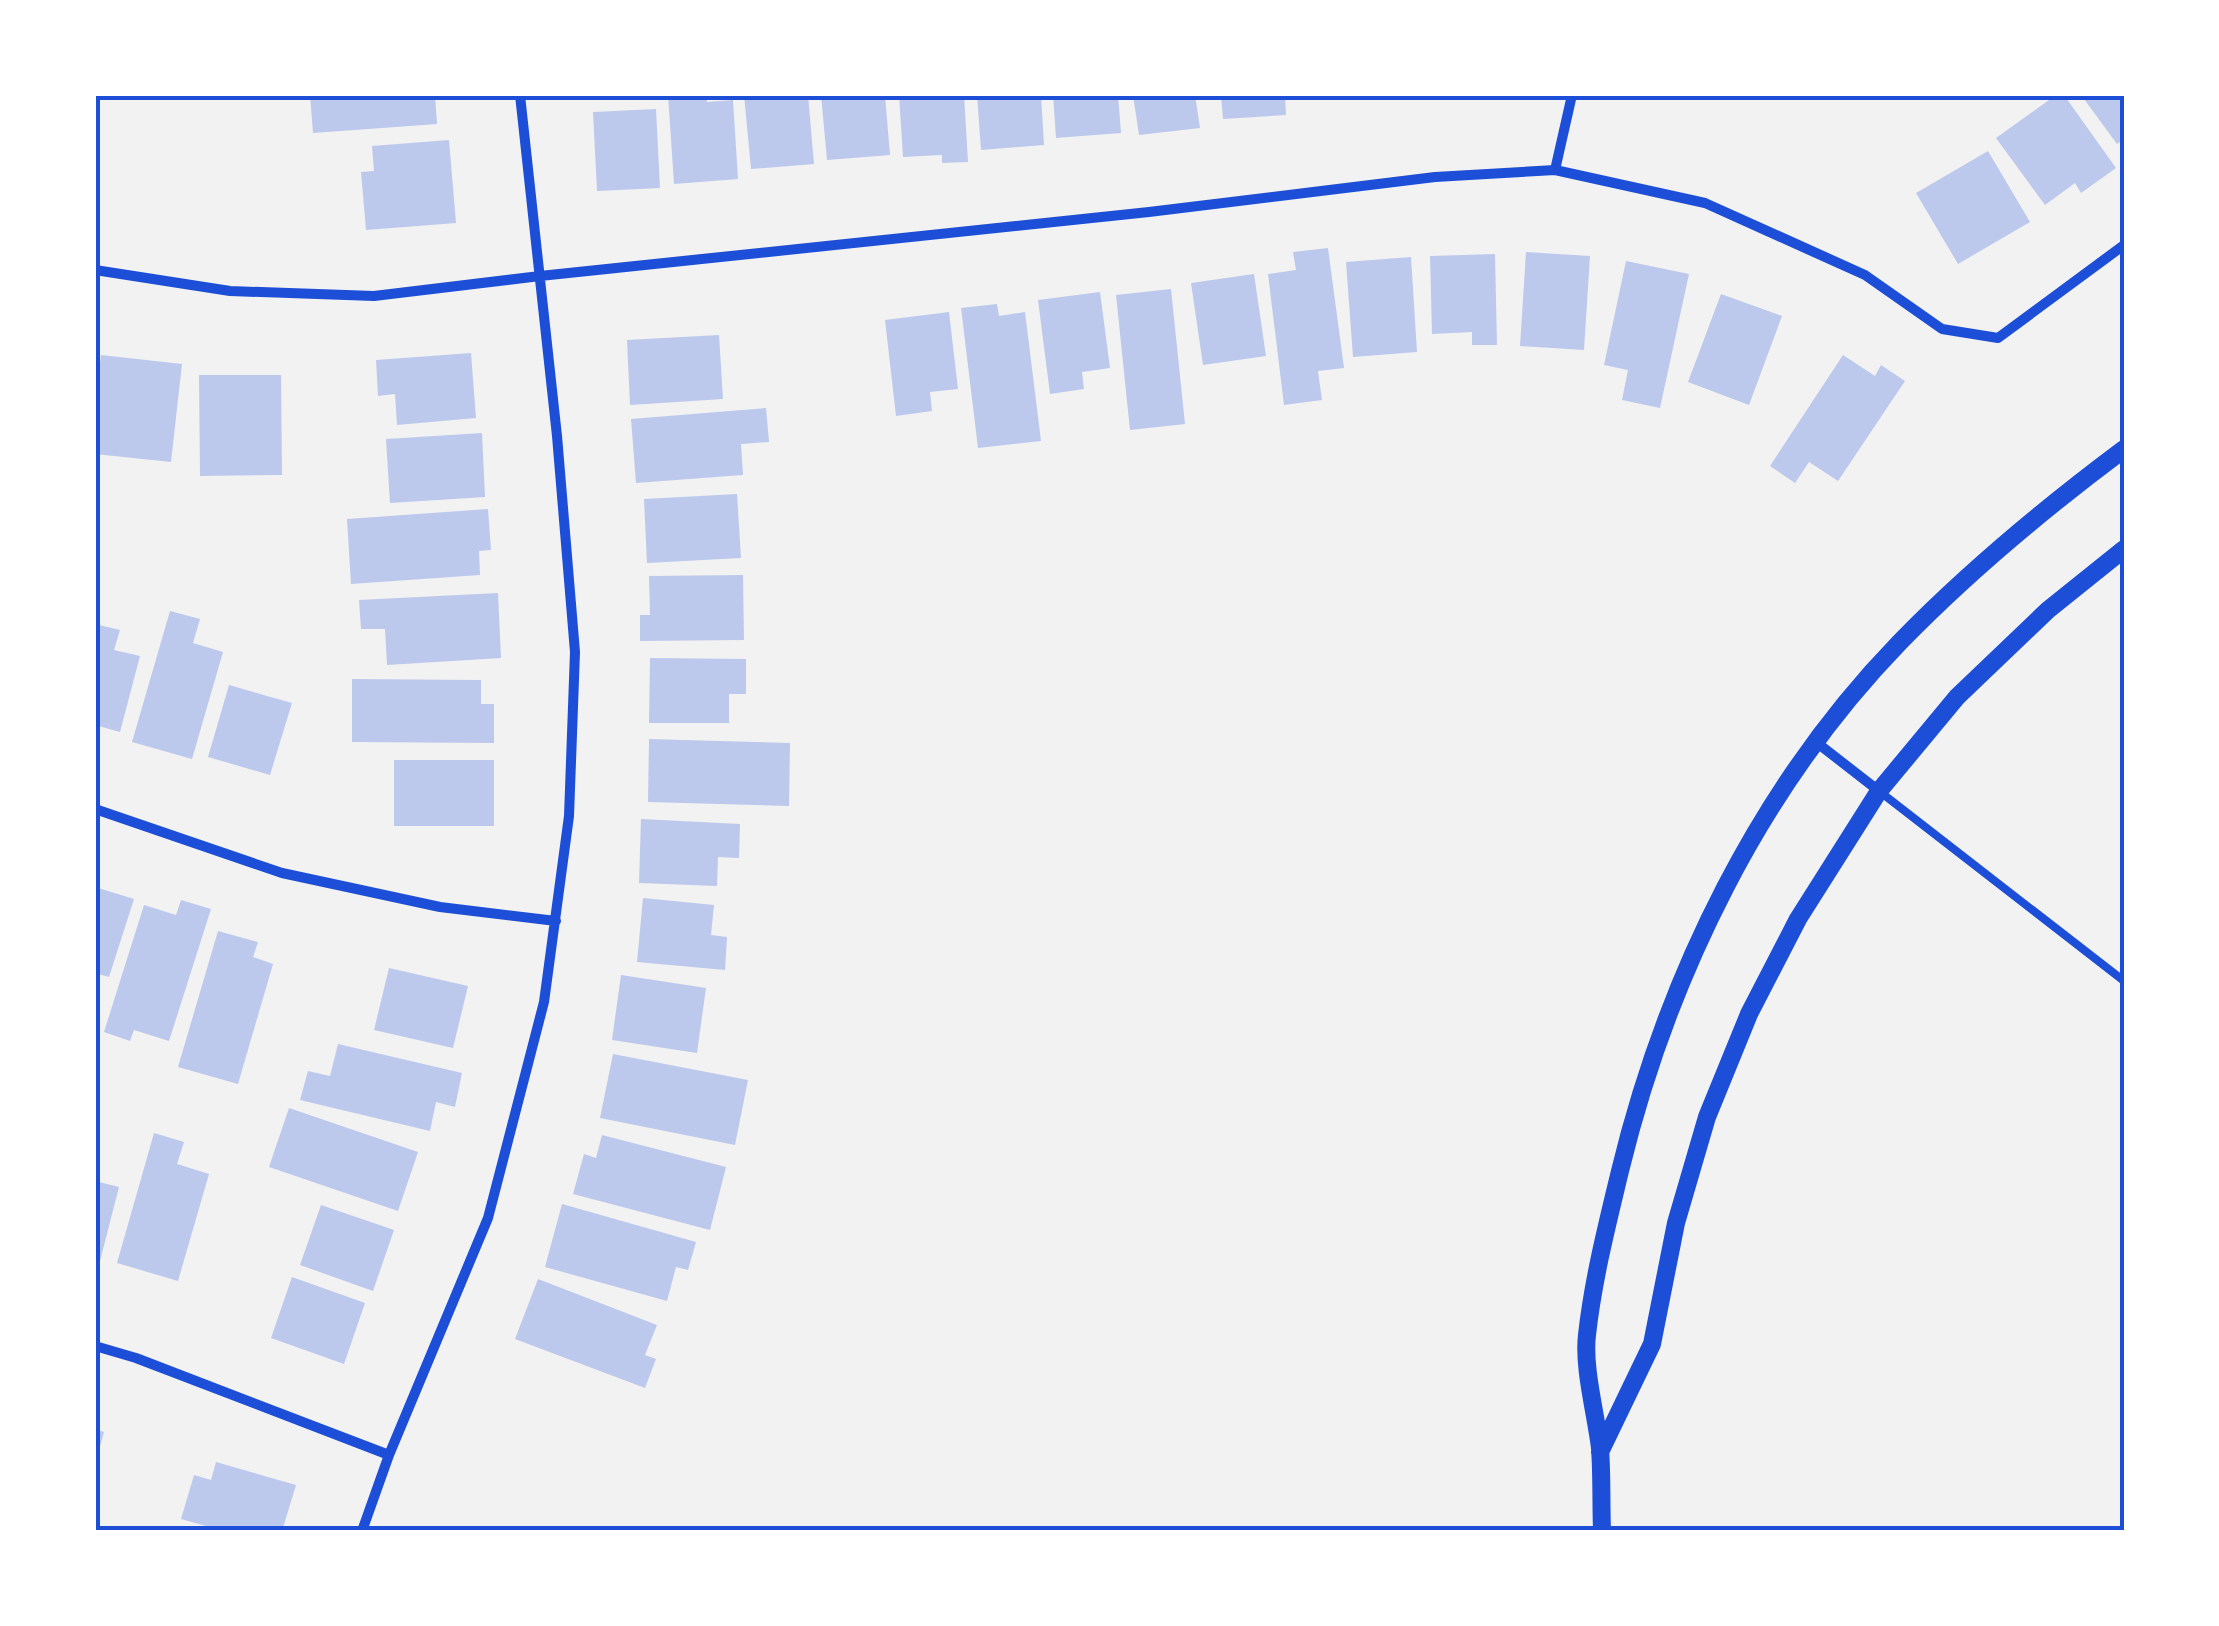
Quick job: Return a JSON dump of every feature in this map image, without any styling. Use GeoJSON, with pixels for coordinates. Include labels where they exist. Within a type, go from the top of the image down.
{"type":"FeatureCollection","features":[{"type":"Feature","properties":{"kind":"street"},"geometry":{"type":"LineString","coordinates":[[362,1531],[389,1454],[488,1218],[544,1002],[569,816],[575,652],[520,95]]}},
{"type":"Feature","properties":{"kind":"street"},"geometry":{"type":"LineString","coordinates":[[1556,170],[1572,95]]}},
{"type":"Feature","properties":{"kind":"street"},"geometry":{"type":"LineString","coordinates":[[95,270],[230,291],[374,296],[1149,212],[1435,176],[1556,170],[1705,203],[1864,275],[1942,330],[1998,338],[2124,245]]}},
{"type":"Feature","properties":{"kind":"street"},"geometry":{"type":"LineString","coordinates":[[1602,1531],[1600,1453],[1586,1339],[1602,1244],[1661,1027],[1706,926],[1759,827],[1816,742],[1898,644],[1983,561],[2124,449]]}},
{"type":"Feature","properties":{"kind":"street"},"geometry":{"type":"LineString","coordinates":[[1600,1453],[1652,1344],[1676,1223],[1706,1116],[1748,1014],[1798,919],[1879,791],[1957,697],[2048,610],[2124,549]]}},
{"type":"Feature","properties":{"kind":"street"},"geometry":{"type":"LineString","coordinates":[[1816,742],[1879,791]]}},
{"type":"Feature","properties":{"kind":"street"},"geometry":{"type":"LineString","coordinates":[[95,809],[282,873],[440,908],[556,922]]}},
{"type":"Feature","properties":{"kind":"street"},"geometry":{"type":"LineString","coordinates":[[95,1346],[389,1454]]}},
{"type":"Feature","properties":{"kind":"lane"},"geometry":{"type":"LineString","coordinates":[[1879,791],[2124,980]]}},
{"type":"Feature","properties":{"kind":"building"},"geometry":{"type":"Polygon","coordinates":[[[310,95],[435,95],[437,124],[313,133],[310,95]]]}},
{"type":"Feature","properties":{"kind":"building"},"geometry":{"type":"Polygon","coordinates":[[[668,95],[706,95],[707,102],[733,100],[738,179],[674,184],[668,95]]]}},
{"type":"Feature","properties":{"kind":"building"},"geometry":{"type":"Polygon","coordinates":[[[744,95],[808,95],[814,164],[751,169],[744,95]]]}},
{"type":"Feature","properties":{"kind":"building"},"geometry":{"type":"Polygon","coordinates":[[[821,95],[885,95],[890,155],[827,160],[821,95]]]}},
{"type":"Feature","properties":{"kind":"building"},"geometry":{"type":"Polygon","coordinates":[[[899,95],[964,95],[968,162],[942,163],[942,155],[903,157],[899,95]]]}},
{"type":"Feature","properties":{"kind":"building"},"geometry":{"type":"Polygon","coordinates":[[[977,95],[1041,95],[1044,145],[981,150],[977,95]]]}},
{"type":"Feature","properties":{"kind":"building"},"geometry":{"type":"Polygon","coordinates":[[[1053,95],[1118,95],[1121,133],[1056,138],[1053,95]]]}},
{"type":"Feature","properties":{"kind":"building"},"geometry":{"type":"Polygon","coordinates":[[[1133,95],[1195,95],[1200,128],[1139,135],[1133,95]]]}},
{"type":"Feature","properties":{"kind":"building"},"geometry":{"type":"Polygon","coordinates":[[[1221,95],[1285,95],[1286,115],[1223,119],[1221,95]]]}},
{"type":"Feature","properties":{"kind":"building"},"geometry":{"type":"Polygon","coordinates":[[[2056,95],[2064,95],[2116,168],[2081,193],[2075,183],[2045,205],[1996,138],[2056,95]]]}},
{"type":"Feature","properties":{"kind":"building"},"geometry":{"type":"Polygon","coordinates":[[[2081,95],[2124,95],[2124,139],[2117,144],[2081,95]]]}},
{"type":"Feature","properties":{"kind":"building"},"geometry":{"type":"Polygon","coordinates":[[[656,109],[660,188],[597,191],[593,112],[656,109]]]}},
{"type":"Feature","properties":{"kind":"building"},"geometry":{"type":"Polygon","coordinates":[[[449,140],[456,223],[366,230],[361,172],[374,171],[372,146],[449,140]]]}},
{"type":"Feature","properties":{"kind":"building"},"geometry":{"type":"Polygon","coordinates":[[[1988,151],[2030,222],[1958,264],[1916,193],[1988,151]]]}},
{"type":"Feature","properties":{"kind":"building"},"geometry":{"type":"Polygon","coordinates":[[[1328,248],[1344,368],[1318,371],[1322,400],[1284,405],[1268,274],[1296,270],[1293,252],[1328,248]]]}},
{"type":"Feature","properties":{"kind":"building"},"geometry":{"type":"Polygon","coordinates":[[[1526,252],[1590,256],[1584,350],[1520,346],[1526,252]]]}},
{"type":"Feature","properties":{"kind":"building"},"geometry":{"type":"Polygon","coordinates":[[[1495,254],[1497,345],[1472,345],[1472,332],[1432,334],[1430,256],[1495,254]]]}},
{"type":"Feature","properties":{"kind":"building"},"geometry":{"type":"Polygon","coordinates":[[[1411,257],[1417,352],[1353,357],[1346,262],[1411,257]]]}},
{"type":"Feature","properties":{"kind":"building"},"geometry":{"type":"Polygon","coordinates":[[[1626,261],[1689,274],[1660,408],[1622,400],[1628,370],[1604,365],[1626,261]]]}},
{"type":"Feature","properties":{"kind":"building"},"geometry":{"type":"Polygon","coordinates":[[[1254,274],[1266,356],[1203,365],[1191,283],[1254,274]]]}},
{"type":"Feature","properties":{"kind":"building"},"geometry":{"type":"Polygon","coordinates":[[[1171,289],[1185,424],[1130,430],[1116,295],[1171,289]]]}},
{"type":"Feature","properties":{"kind":"building"},"geometry":{"type":"Polygon","coordinates":[[[1100,292],[1110,368],[1082,372],[1084,389],[1050,394],[1038,300],[1100,292]]]}},
{"type":"Feature","properties":{"kind":"building"},"geometry":{"type":"Polygon","coordinates":[[[1721,294],[1782,316],[1749,405],[1688,382],[1721,294]]]}},
{"type":"Feature","properties":{"kind":"building"},"geometry":{"type":"Polygon","coordinates":[[[997,304],[999,316],[1025,312],[1041,441],[978,448],[961,308],[997,304]]]}},
{"type":"Feature","properties":{"kind":"building"},"geometry":{"type":"Polygon","coordinates":[[[949,312],[958,389],[930,392],[932,411],[896,416],[885,320],[949,312]]]}},
{"type":"Feature","properties":{"kind":"building"},"geometry":{"type":"Polygon","coordinates":[[[719,335],[723,399],[630,405],[627,340],[719,335]]]}},
{"type":"Feature","properties":{"kind":"building"},"geometry":{"type":"Polygon","coordinates":[[[471,353],[476,418],[397,425],[395,394],[378,396],[376,360],[471,353]]]}},
{"type":"Feature","properties":{"kind":"building"},"geometry":{"type":"Polygon","coordinates":[[[101,355],[182,364],[171,462],[95,454],[101,355]]]}},
{"type":"Feature","properties":{"kind":"building"},"geometry":{"type":"Polygon","coordinates":[[[1843,355],[1875,376],[1881,365],[1905,381],[1838,481],[1809,462],[1795,483],[1770,466],[1843,355]]]}},
{"type":"Feature","properties":{"kind":"building"},"geometry":{"type":"Polygon","coordinates":[[[199,375],[281,375],[282,475],[200,476],[199,375]]]}},
{"type":"Feature","properties":{"kind":"building"},"geometry":{"type":"Polygon","coordinates":[[[766,408],[769,442],[741,444],[743,475],[636,483],[631,419],[766,408]]]}},
{"type":"Feature","properties":{"kind":"building"},"geometry":{"type":"Polygon","coordinates":[[[482,433],[485,497],[390,503],[386,439],[482,433]]]}},
{"type":"Feature","properties":{"kind":"building"},"geometry":{"type":"Polygon","coordinates":[[[737,494],[741,558],[647,563],[644,499],[737,494]]]}},
{"type":"Feature","properties":{"kind":"building"},"geometry":{"type":"Polygon","coordinates":[[[488,509],[491,550],[479,551],[480,575],[351,584],[347,519],[488,509]]]}},
{"type":"Feature","properties":{"kind":"building"},"geometry":{"type":"Polygon","coordinates":[[[743,575],[744,640],[640,641],[640,615],[650,615],[649,576],[743,575]]]}},
{"type":"Feature","properties":{"kind":"building"},"geometry":{"type":"Polygon","coordinates":[[[498,593],[501,658],[387,665],[385,629],[361,629],[359,600],[498,593]]]}},
{"type":"Feature","properties":{"kind":"building"},"geometry":{"type":"Polygon","coordinates":[[[170,611],[200,619],[193,643],[223,652],[192,759],[132,742],[170,611]]]}},
{"type":"Feature","properties":{"kind":"building"},"geometry":{"type":"Polygon","coordinates":[[[95,624],[120,630],[114,650],[140,656],[120,732],[95,725],[95,624]]]}},
{"type":"Feature","properties":{"kind":"building"},"geometry":{"type":"Polygon","coordinates":[[[650,658],[746,659],[746,694],[729,694],[729,723],[649,723],[650,658]]]}},
{"type":"Feature","properties":{"kind":"building"},"geometry":{"type":"Polygon","coordinates":[[[352,679],[481,680],[481,704],[494,704],[494,743],[352,742],[352,679]]]}},
{"type":"Feature","properties":{"kind":"building"},"geometry":{"type":"Polygon","coordinates":[[[229,685],[292,703],[270,775],[208,757],[229,685]]]}},
{"type":"Feature","properties":{"kind":"building"},"geometry":{"type":"Polygon","coordinates":[[[649,739],[790,743],[789,806],[648,802],[649,739]]]}},
{"type":"Feature","properties":{"kind":"building"},"geometry":{"type":"Polygon","coordinates":[[[394,760],[494,760],[494,826],[394,826],[394,760]]]}},
{"type":"Feature","properties":{"kind":"building"},"geometry":{"type":"Polygon","coordinates":[[[641,819],[740,824],[739,858],[718,857],[717,886],[639,883],[641,819]]]}},
{"type":"Feature","properties":{"kind":"building"},"geometry":{"type":"Polygon","coordinates":[[[95,887],[134,899],[109,977],[95,973],[95,887]]]}},
{"type":"Feature","properties":{"kind":"building"},"geometry":{"type":"Polygon","coordinates":[[[643,898],[714,905],[711,935],[727,937],[725,970],[637,962],[643,898]]]}},
{"type":"Feature","properties":{"kind":"building"},"geometry":{"type":"Polygon","coordinates":[[[181,900],[211,909],[169,1041],[134,1030],[130,1041],[104,1032],[144,905],[176,915],[181,900]]]}},
{"type":"Feature","properties":{"kind":"building"},"geometry":{"type":"Polygon","coordinates":[[[218,931],[258,942],[253,957],[273,964],[238,1084],[178,1067],[218,931]]]}},
{"type":"Feature","properties":{"kind":"building"},"geometry":{"type":"Polygon","coordinates":[[[389,968],[468,986],[453,1048],[374,1030],[389,968]]]}},
{"type":"Feature","properties":{"kind":"building"},"geometry":{"type":"Polygon","coordinates":[[[621,975],[706,988],[697,1053],[612,1040],[621,975]]]}},
{"type":"Feature","properties":{"kind":"building"},"geometry":{"type":"Polygon","coordinates":[[[338,1044],[462,1073],[455,1107],[436,1102],[430,1131],[300,1100],[308,1071],[330,1076],[338,1044]]]}},
{"type":"Feature","properties":{"kind":"building"},"geometry":{"type":"Polygon","coordinates":[[[613,1054],[748,1080],[735,1145],[600,1118],[613,1054]]]}},
{"type":"Feature","properties":{"kind":"building"},"geometry":{"type":"Polygon","coordinates":[[[289,1108],[418,1152],[398,1211],[269,1167],[289,1108]]]}},
{"type":"Feature","properties":{"kind":"building"},"geometry":{"type":"Polygon","coordinates":[[[154,1133],[184,1142],[177,1164],[209,1174],[178,1281],[117,1263],[154,1133]]]}},
{"type":"Feature","properties":{"kind":"building"},"geometry":{"type":"Polygon","coordinates":[[[602,1135],[726,1167],[710,1230],[573,1194],[584,1154],[596,1158],[602,1135]]]}},
{"type":"Feature","properties":{"kind":"building"},"geometry":{"type":"Polygon","coordinates":[[[95,1181],[119,1187],[99,1265],[95,1264],[95,1181]]]}},
{"type":"Feature","properties":{"kind":"building"},"geometry":{"type":"Polygon","coordinates":[[[562,1204],[696,1242],[688,1270],[676,1267],[667,1301],[545,1267],[562,1204]]]}},
{"type":"Feature","properties":{"kind":"building"},"geometry":{"type":"Polygon","coordinates":[[[321,1205],[394,1230],[373,1291],[300,1265],[321,1205]]]}},
{"type":"Feature","properties":{"kind":"building"},"geometry":{"type":"Polygon","coordinates":[[[292,1277],[365,1303],[344,1364],[271,1338],[292,1277]]]}},
{"type":"Feature","properties":{"kind":"building"},"geometry":{"type":"Polygon","coordinates":[[[538,1279],[657,1325],[645,1355],[656,1359],[645,1388],[515,1339],[538,1279]]]}},
{"type":"Feature","properties":{"kind":"building"},"geometry":{"type":"Polygon","coordinates":[[[95,1429],[104,1432],[96,1461],[95,1461],[95,1429]]]}},
{"type":"Feature","properties":{"kind":"building"},"geometry":{"type":"Polygon","coordinates":[[[216,1462],[296,1485],[282,1531],[224,1531],[181,1519],[194,1475],[211,1480],[216,1462]]]}}]}
